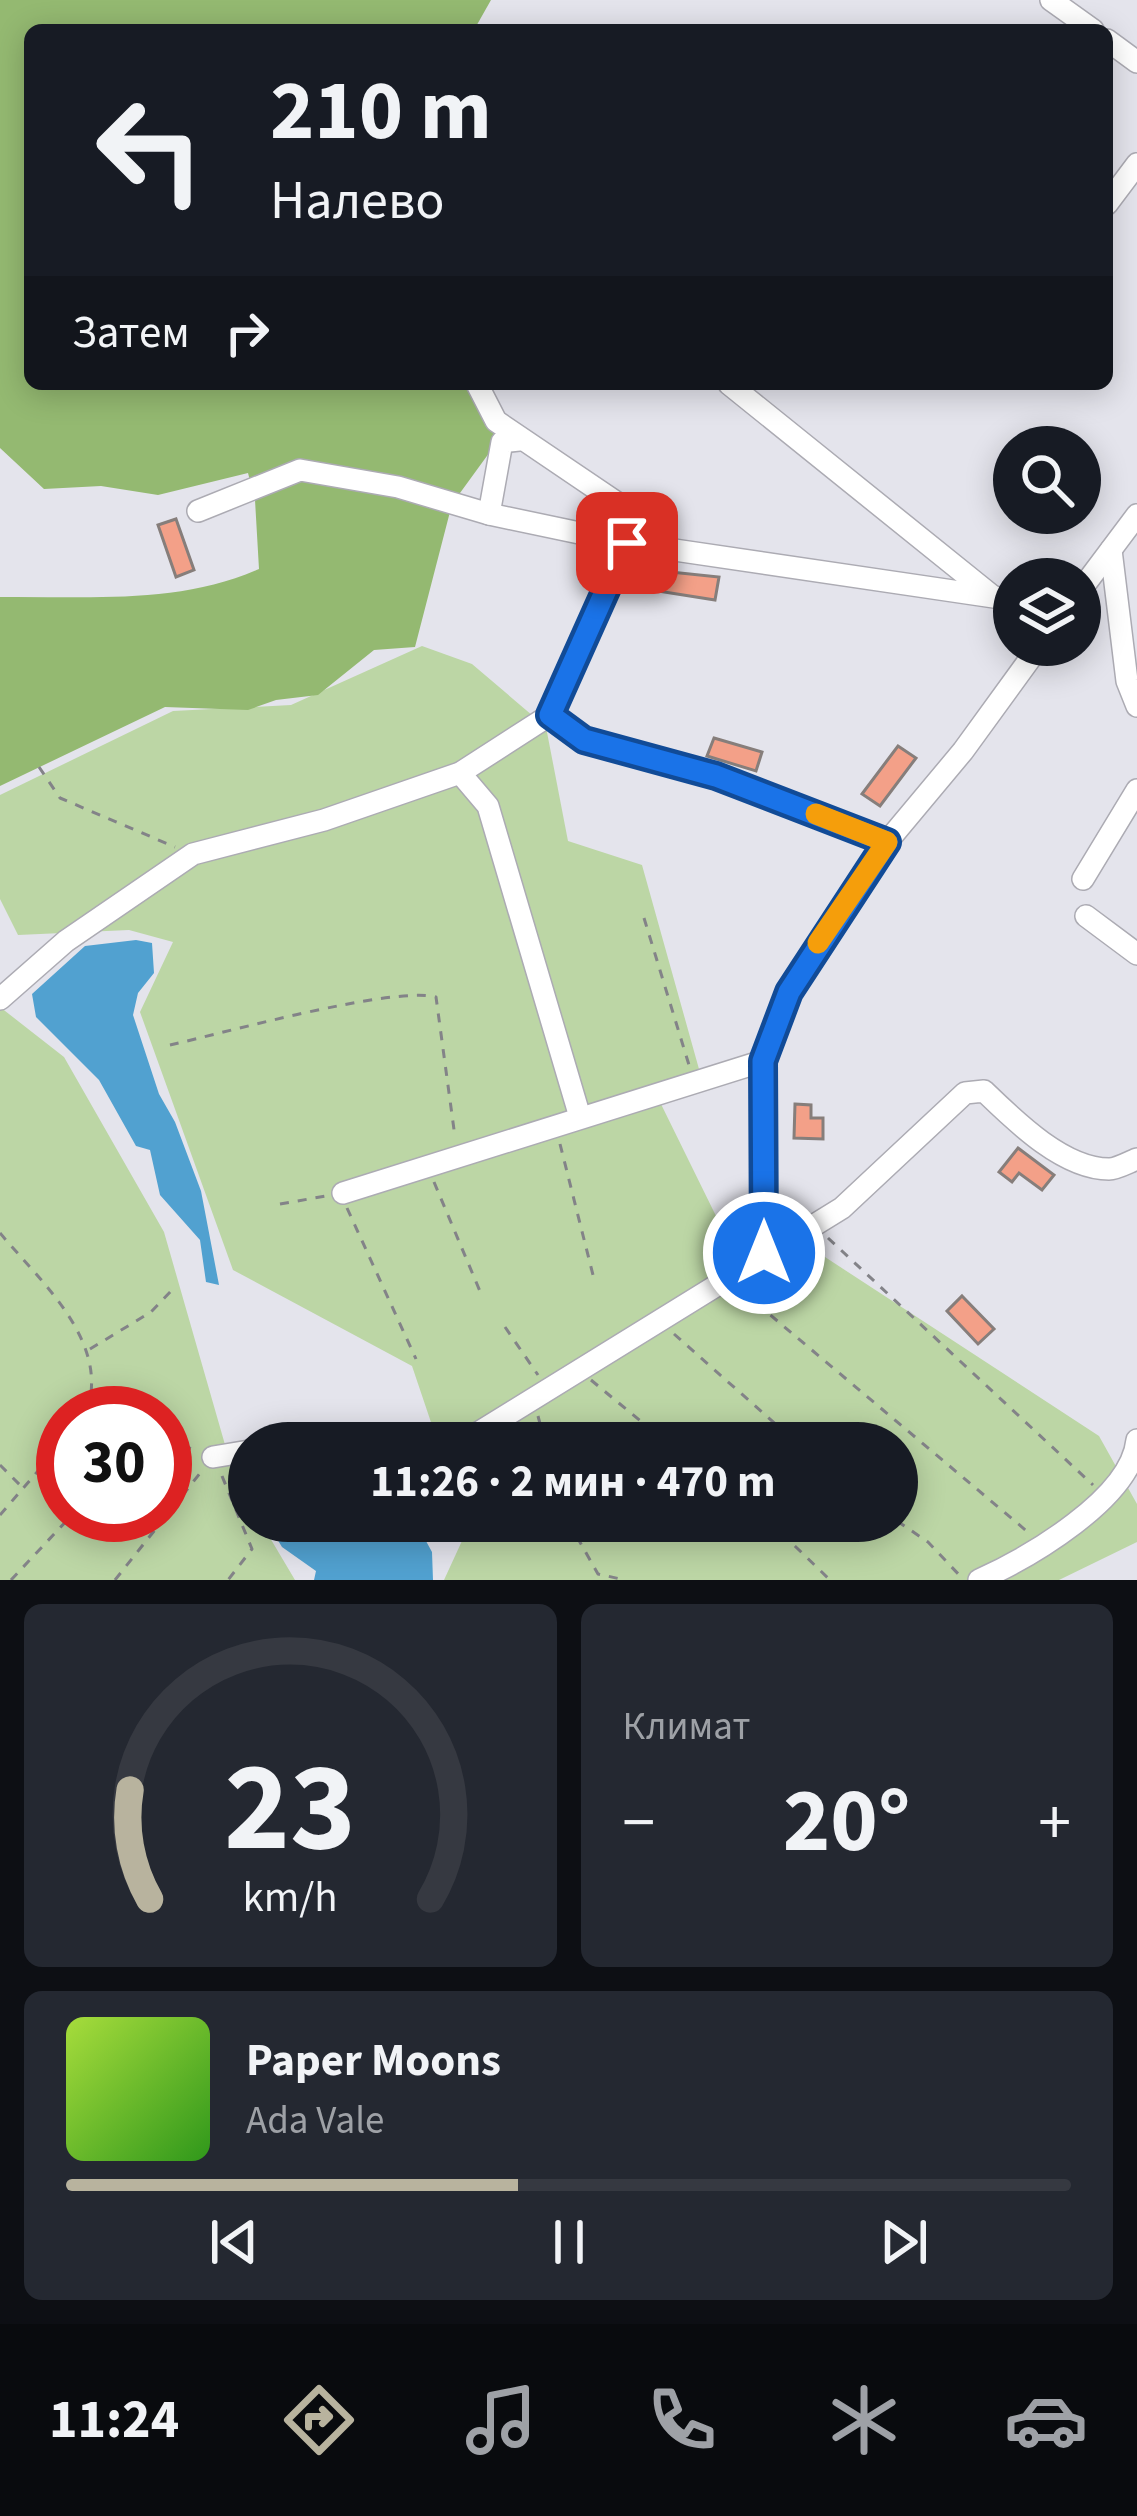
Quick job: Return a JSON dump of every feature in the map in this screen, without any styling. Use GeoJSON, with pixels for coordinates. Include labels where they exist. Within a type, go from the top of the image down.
{"type":"FeatureCollection","features":[{"type":"Feature","properties":{"kind":"street"},"geometry":{"type":"LineString","coordinates":[[1052,0],[1085,24]]}},
{"type":"Feature","properties":{"kind":"street"},"geometry":{"type":"LineString","coordinates":[[1113,196],[1137,164]]}},
{"type":"Feature","properties":{"kind":"street"},"geometry":{"type":"LineString","coordinates":[[480,390],[496,421],[626,509],[658,548]]}},
{"type":"Feature","properties":{"kind":"street"},"geometry":{"type":"LineString","coordinates":[[737,390],[993,590]]}},
{"type":"Feature","properties":{"kind":"street"},"geometry":{"type":"LineString","coordinates":[[489,514],[502,442],[519,440]]}},
{"type":"Feature","properties":{"kind":"street"},"geometry":{"type":"LineString","coordinates":[[197,511],[301,470],[398,487],[489,514],[627,543],[993,597]]}},
{"type":"Feature","properties":{"kind":"street"},"geometry":{"type":"LineString","coordinates":[[1101,563],[1137,515]]}},
{"type":"Feature","properties":{"kind":"street"},"geometry":{"type":"LineString","coordinates":[[0,999],[66,941],[193,854],[323,820],[460,772],[550,715],[627,543]]}},
{"type":"Feature","properties":{"kind":"street"},"geometry":{"type":"LineString","coordinates":[[1111,550],[1127,680],[1137,706]]}},
{"type":"Feature","properties":{"kind":"street"},"geometry":{"type":"LineString","coordinates":[[764,1253],[763,1061],[789,992],[887,842],[963,751],[1025,666]]}},
{"type":"Feature","properties":{"kind":"street"},"geometry":{"type":"LineString","coordinates":[[550,715],[584,740],[716,776],[887,842]]}},
{"type":"Feature","properties":{"kind":"street"},"geometry":{"type":"LineString","coordinates":[[460,772],[488,806],[580,1117]]}},
{"type":"Feature","properties":{"kind":"street"},"geometry":{"type":"LineString","coordinates":[[1083,879],[1137,790]]}},
{"type":"Feature","properties":{"kind":"street"},"geometry":{"type":"LineString","coordinates":[[1086,916],[1137,955]]}},
{"type":"Feature","properties":{"kind":"street"},"geometry":{"type":"LineString","coordinates":[[343,1192],[763,1061]]}},
{"type":"Feature","properties":{"kind":"street"},"geometry":{"type":"LineString","coordinates":[[495,1422],[842,1208],[965,1093],[984,1091],[1019,1124],[1072,1158],[1110,1169],[1137,1159]]}},
{"type":"Feature","properties":{"kind":"street"},"geometry":{"type":"LineString","coordinates":[[979,1580],[1043,1544],[1107,1498],[1136,1452],[1137,1440]]}},
{"type":"Feature","properties":{"kind":"street"},"geometry":{"type":"LineString","coordinates":[[214,1457],[228,1455]]}},
{"type":"Feature","properties":{"kind":"path"},"geometry":{"type":"LineString","coordinates":[[39,767],[59,798],[193,854]]}},
{"type":"Feature","properties":{"kind":"path"},"geometry":{"type":"LineString","coordinates":[[644,918],[665,974],[693,1082]]}},
{"type":"Feature","properties":{"kind":"path"},"geometry":{"type":"LineString","coordinates":[[170,1045],[356,1005],[423,994],[436,997],[458,1156]]}},
{"type":"Feature","properties":{"kind":"path"},"geometry":{"type":"LineString","coordinates":[[554,1125],[594,1279]]}},
{"type":"Feature","properties":{"kind":"path"},"geometry":{"type":"LineString","coordinates":[[428,1169],[482,1296]]}},
{"type":"Feature","properties":{"kind":"path"},"geometry":{"type":"LineString","coordinates":[[280,1204],[343,1192],[349,1219],[416,1359]]}},
{"type":"Feature","properties":{"kind":"path"},"geometry":{"type":"LineString","coordinates":[[814,1224],[1107,1498]]}},
{"type":"Feature","properties":{"kind":"path"},"geometry":{"type":"LineString","coordinates":[[0,1233],[68,1314],[89,1350],[88,1386]]}},
{"type":"Feature","properties":{"kind":"path"},"geometry":{"type":"LineString","coordinates":[[89,1350],[151,1312],[172,1290]]}},
{"type":"Feature","properties":{"kind":"path"},"geometry":{"type":"LineString","coordinates":[[736,1291],[749,1294],[942,1463],[1043,1544]]}},
{"type":"Feature","properties":{"kind":"path"},"geometry":{"type":"LineString","coordinates":[[505,1327],[540,1394],[543,1422]]}},
{"type":"Feature","properties":{"kind":"path"},"geometry":{"type":"LineString","coordinates":[[668,1329],[773,1422]]}},
{"type":"Feature","properties":{"kind":"path"},"geometry":{"type":"LineString","coordinates":[[604,1371],[590,1379],[642,1422]]}},
{"type":"Feature","properties":{"kind":"path"},"geometry":{"type":"LineString","coordinates":[[192,1450],[214,1457],[252,1549],[228,1580]]}},
{"type":"Feature","properties":{"kind":"path"},"geometry":{"type":"LineString","coordinates":[[115,1580],[214,1457]]}},
{"type":"Feature","properties":{"kind":"path"},"geometry":{"type":"LineString","coordinates":[[0,1465],[24,1490]]}},
{"type":"Feature","properties":{"kind":"path"},"geometry":{"type":"LineString","coordinates":[[0,1515],[36,1475]]}},
{"type":"Feature","properties":{"kind":"path"},"geometry":{"type":"LineString","coordinates":[[918,1535],[964,1580]]}},
{"type":"Feature","properties":{"kind":"path"},"geometry":{"type":"LineString","coordinates":[[10,1580],[46,1542]]}},
{"type":"Feature","properties":{"kind":"path"},"geometry":{"type":"LineString","coordinates":[[580,1542],[598,1574],[625,1580]]}},
{"type":"Feature","properties":{"kind":"path"},"geometry":{"type":"LineString","coordinates":[[791,1542],[829,1579]]}},
{"type":"Feature","properties":{"kind":"green space"},"geometry":{"type":"Polygon","coordinates":[[[0,0],[491,0],[477,24],[24,24],[24,390],[474,390],[500,438],[452,504],[415,647],[374,650],[318,695],[276,700],[248,710],[165,707],[0,786],[0,597],[165,593],[259,569],[255,500],[248,473],[158,495],[101,486],[44,489],[0,448],[0,0]]]}},
{"type":"Feature","properties":{"kind":"green space"},"geometry":{"type":"Polygon","coordinates":[[[422,646],[472,664],[546,727],[568,841],[642,865],[704,1087],[658,1098],[746,1277],[802,1242],[1099,1436],[1137,1504],[1137,1542],[1059,1580],[444,1580],[461,1542],[918,1542],[918,1422],[431,1422],[412,1366],[233,1270],[140,1012],[173,942],[129,930],[18,935],[0,899],[0,795],[173,711],[291,705],[422,646]]]}},
{"type":"Feature","properties":{"kind":"green space"},"geometry":{"type":"Polygon","coordinates":[[[0,1007],[64,1057],[164,1232],[228,1455],[228,1542],[272,1542],[295,1580],[0,1580],[0,1007]]]}},
{"type":"Feature","properties":{"kind":"water"},"geometry":{"type":"Polygon","coordinates":[[[136,940],[152,943],[154,973],[138,993],[133,1015],[159,1094],[201,1191],[219,1285],[206,1282],[200,1240],[160,1195],[150,1150],[136,1146],[99,1080],[36,1017],[32,994],[85,946],[136,940]]]}},
{"type":"Feature","properties":{"kind":"water"},"geometry":{"type":"Polygon","coordinates":[[[279,1542],[427,1542],[432,1552],[433,1580],[314,1580],[316,1571],[279,1542]]]}},
{"type":"Feature","properties":{"kind":"building"},"geometry":{"type":"Polygon","coordinates":[[[176,519],[194,570],[176,577],[158,525],[176,519]]]}},
{"type":"Feature","properties":{"kind":"building"},"geometry":{"type":"Polygon","coordinates":[[[661,571],[719,577],[715,600],[658,591],[661,571]]]}},
{"type":"Feature","properties":{"kind":"building"},"geometry":{"type":"Polygon","coordinates":[[[714,738],[762,752],[756,771],[707,756],[714,738]]]}},
{"type":"Feature","properties":{"kind":"building"},"geometry":{"type":"Polygon","coordinates":[[[898,746],[916,758],[880,806],[862,794],[898,746]]]}},
{"type":"Feature","properties":{"kind":"building"},"geometry":{"type":"Polygon","coordinates":[[[795,1104],[811,1105],[811,1118],[823,1118],[823,1139],[794,1138],[795,1104]]]}},
{"type":"Feature","properties":{"kind":"building"},"geometry":{"type":"Polygon","coordinates":[[[1018,1148],[1054,1175],[1042,1190],[1019,1173],[1012,1182],[999,1172],[1018,1148]]]}},
{"type":"Feature","properties":{"kind":"building"},"geometry":{"type":"Polygon","coordinates":[[[962,1296],[994,1329],[978,1344],[947,1311],[962,1296]]]}},
{"type":"Feature","properties":{"kind":"slow traffic"},"geometry":{"type":"LineString","coordinates":[[816,814],[887,842],[818,943]]}},
{"type":"Feature","properties":{"kind":"route"},"geometry":{"type":"LineString","coordinates":[[627,543],[550,715],[584,740],[716,776],[887,842],[789,992],[763,1061],[764,1253]]}}]}
